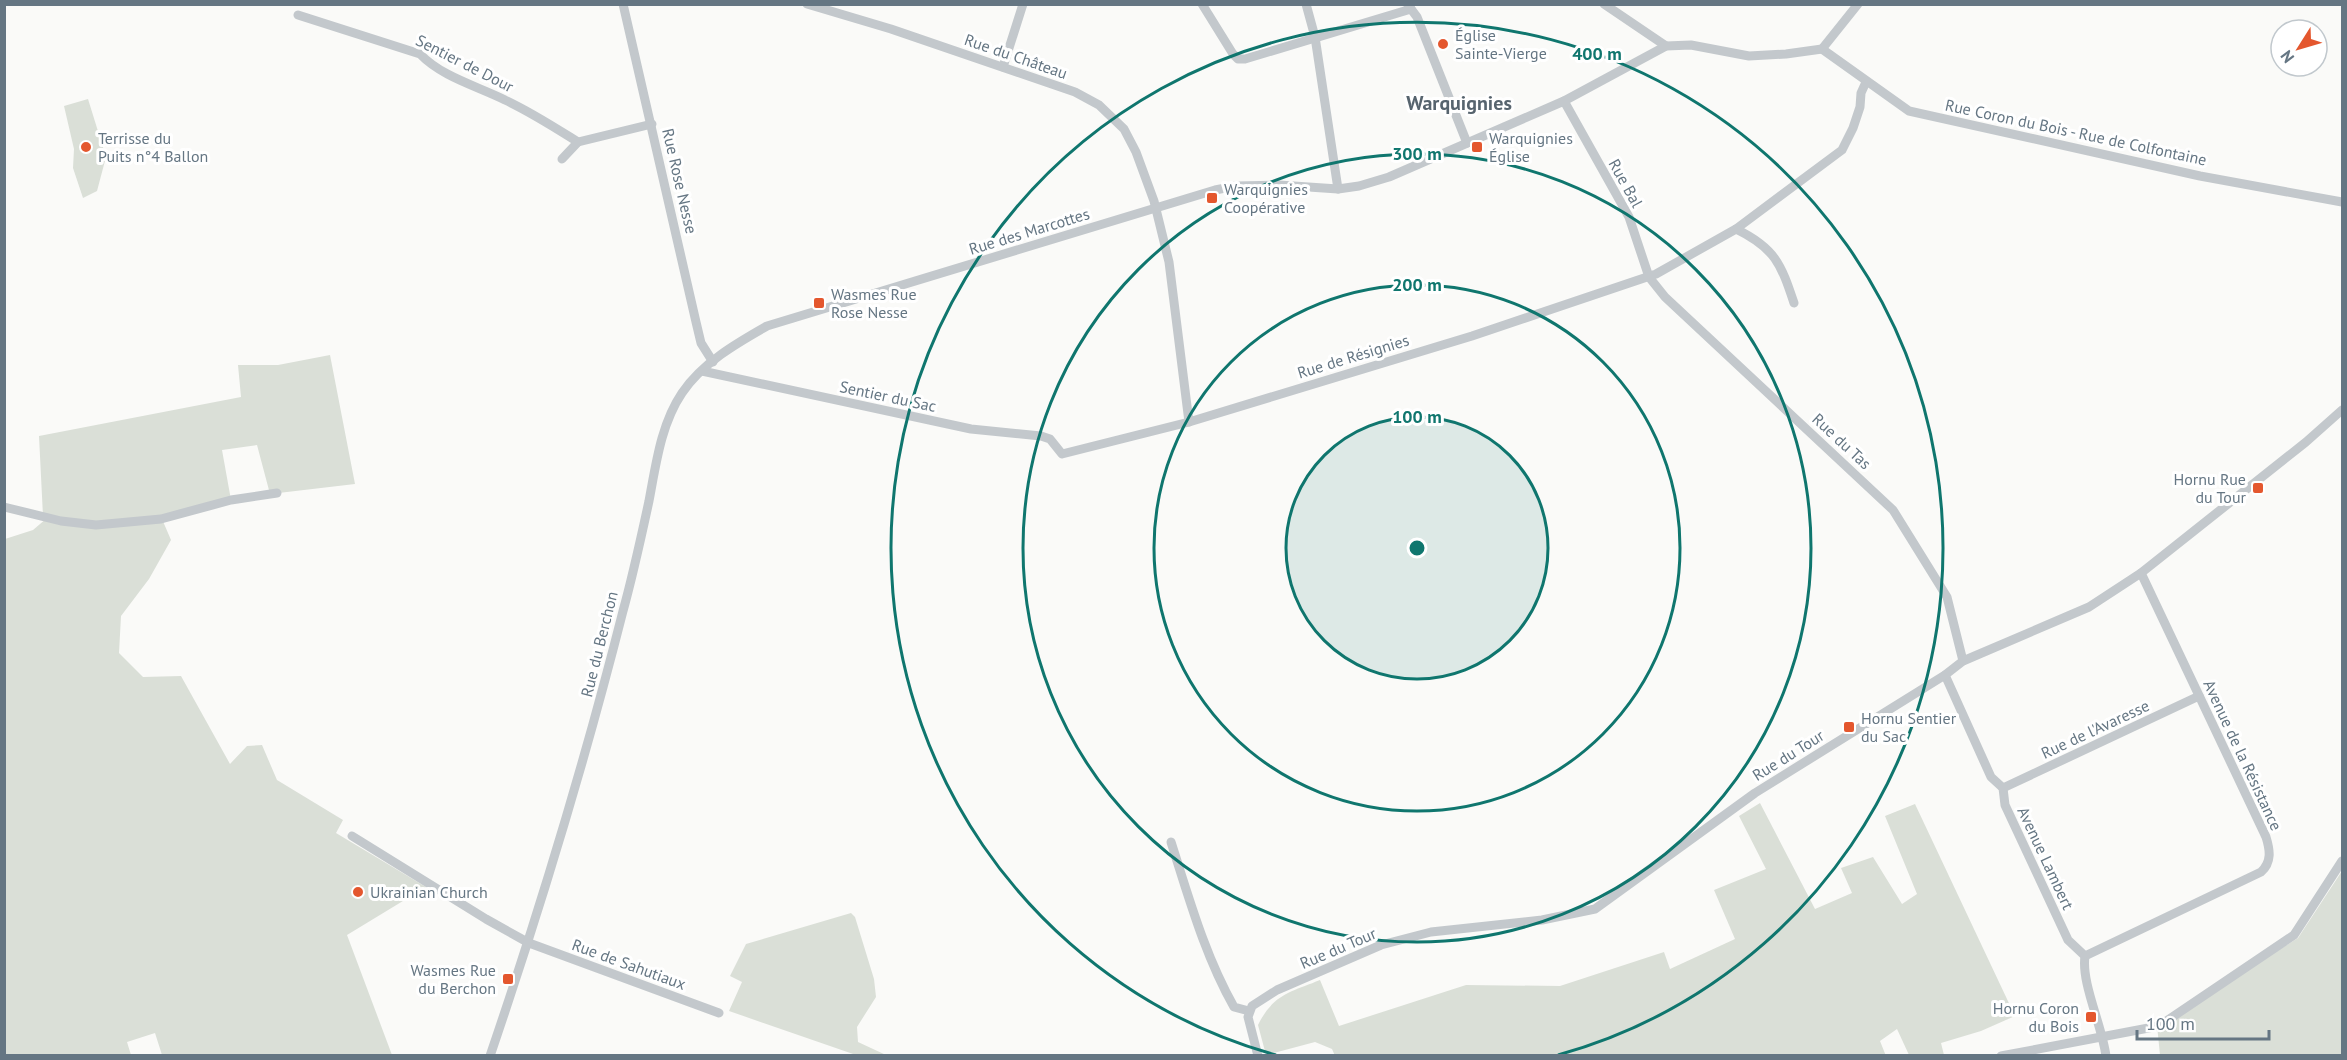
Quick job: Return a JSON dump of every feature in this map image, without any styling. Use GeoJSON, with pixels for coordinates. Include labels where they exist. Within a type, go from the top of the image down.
{"type":"FeatureCollection","features":[{"type":"Feature","properties":{"kind":"street","name":"Rue Rose Nesse"},"geometry":{"type":"LineString","coordinates":[[623,4],[701,343],[713,362]]}},
{"type":"Feature","properties":{"kind":"street","name":"Rue du Château"},"geometry":{"type":"LineString","coordinates":[[807,4],[1003,67],[1075,92],[1095,102],[1124,129],[1134,148],[1155,208]]}},
{"type":"Feature","properties":{"kind":"street"},"geometry":{"type":"LineString","coordinates":[[1003,67],[1023,4]]}},
{"type":"Feature","properties":{"kind":"street"},"geometry":{"type":"LineString","coordinates":[[1202,4],[1238,59],[1245,59],[1409,7],[1417,17],[1467,143]]}},
{"type":"Feature","properties":{"kind":"street"},"geometry":{"type":"LineString","coordinates":[[1306,4],[1315,37],[1338,189]]}},
{"type":"Feature","properties":{"kind":"street"},"geometry":{"type":"LineString","coordinates":[[1604,4],[1666,46],[1691,45],[1749,56],[1822,49],[1858,4]]}},
{"type":"Feature","properties":{"kind":"street","name":"Sentier de Dour"},"geometry":{"type":"LineString","coordinates":[[298,15],[420,54],[426,61],[457,79],[515,104],[578,142]]}},
{"type":"Feature","properties":{"kind":"street","name":"Rue des Marcottes"},"geometry":{"type":"LineString","coordinates":[[713,362],[745,338],[767,326],[1215,190],[1236,186],[1279,185],[1338,189],[1359,186],[1389,177],[1564,101],[1666,46]]}},
{"type":"Feature","properties":{"kind":"street","name":"Rue Coron du Bois - Rue de Colfontaine"},"geometry":{"type":"LineString","coordinates":[[1822,49],[1909,111],[2200,176],[2343,202]]}},
{"type":"Feature","properties":{"kind":"street"},"geometry":{"type":"LineString","coordinates":[[1794,303],[1784,274],[1776,260],[1757,239],[1736,229],[1842,150],[1851,134],[1866,82]]}},
{"type":"Feature","properties":{"kind":"street","name":"Rue Bal"},"geometry":{"type":"LineString","coordinates":[[1564,101],[1629,217],[1653,276]]}},
{"type":"Feature","properties":{"kind":"street"},"geometry":{"type":"LineString","coordinates":[[562,159],[578,142],[652,124]]}},
{"type":"Feature","properties":{"kind":"street"},"geometry":{"type":"LineString","coordinates":[[1155,208],[1168,257],[1189,422]]}},
{"type":"Feature","properties":{"kind":"street","name":"Rue de Résignies"},"geometry":{"type":"LineString","coordinates":[[1062,454],[1189,422],[1472,336],[1653,276],[1736,229]]}},
{"type":"Feature","properties":{"kind":"street","name":"Rue du Tas"},"geometry":{"type":"LineString","coordinates":[[1653,276],[1665,297],[1893,510],[1947,597],[1963,661]]}},
{"type":"Feature","properties":{"kind":"street","name":"Rue du Berchon"},"geometry":{"type":"LineString","coordinates":[[490,1056],[529,943],[596,718],[635,564],[666,426],[682,392],[713,362]]}},
{"type":"Feature","properties":{"kind":"street","name":"Sentier du Sac"},"geometry":{"type":"LineString","coordinates":[[702,371],[961,427],[993,433],[1041,436],[1050,439],[1062,454]]}},
{"type":"Feature","properties":{"kind":"street","name":"Rue du Tour"},"geometry":{"type":"LineString","coordinates":[[1249,1011],[1256,1003],[1277,990],[1381,945],[1431,932],[1542,920],[1595,909],[1755,793],[1963,661],[2088,608],[2141,573],[2343,410]]}},
{"type":"Feature","properties":{"kind":"street"},"geometry":{"type":"LineString","coordinates":[[4,507],[69,523],[96,525],[161,519],[231,500],[277,493]]}},
{"type":"Feature","properties":{"kind":"street","name":"Avenue de la Résistance"},"geometry":{"type":"LineString","coordinates":[[2085,956],[2261,872],[2267,867],[2270,848],[2141,573]]}},
{"type":"Feature","properties":{"kind":"street","name":"Avenue Lambert"},"geometry":{"type":"LineString","coordinates":[[1944,675],[1991,777],[2004,789],[2005,806],[2068,940],[2085,956]]}},
{"type":"Feature","properties":{"kind":"street","name":"Rue de l'Avaresse"},"geometry":{"type":"LineString","coordinates":[[2004,789],[2199,696]]}},
{"type":"Feature","properties":{"kind":"street"},"geometry":{"type":"LineString","coordinates":[[352,836],[486,920],[529,943]]}},
{"type":"Feature","properties":{"kind":"street"},"geometry":{"type":"LineString","coordinates":[[1171,842],[1215,969],[1234,1007],[1249,1011],[1248,1017],[1258,1056]]}},
{"type":"Feature","properties":{"kind":"street"},"geometry":{"type":"LineString","coordinates":[[2001,1056],[2159,1026],[2294,934],[2343,861]]}},
{"type":"Feature","properties":{"kind":"street","name":"Rue de Sahutiaux"},"geometry":{"type":"LineString","coordinates":[[529,943],[719,1013]]}},
{"type":"Feature","properties":{"kind":"street"},"geometry":{"type":"LineString","coordinates":[[2085,956],[2083,968],[2103,1036],[2106,1056]]}},
{"type":"Feature","properties":{"kind":"shaded area"},"geometry":{"type":"Polygon","coordinates":[[[88,99],[106,157],[97,191],[83,198],[73,168],[74,149],[64,106],[88,99]]]}},
{"type":"Feature","properties":{"kind":"shaded area"},"geometry":{"type":"Polygon","coordinates":[[[330,355],[355,484],[270,494],[257,445],[222,450],[231,500],[162,519],[171,540],[149,579],[121,616],[119,653],[143,677],[181,676],[230,764],[247,746],[262,745],[277,780],[343,820],[336,833],[426,887],[347,935],[392,1055],[162,1055],[155,1033],[127,1042],[131,1055],[5,1055],[5,539],[33,530],[47,518],[43,516],[39,436],[241,397],[238,365],[278,365],[330,355]]]}},
{"type":"Feature","properties":{"kind":"shaded area"},"geometry":{"type":"Polygon","coordinates":[[[1760,803],[1815,909],[1852,893],[1841,868],[1873,857],[1902,904],[1917,894],[1885,816],[1915,804],[2015,1016],[1981,1031],[1941,1043],[1944,1055],[1909,1055],[1897,1029],[1880,1041],[1886,1056],[1335,1056],[1332,1049],[1315,1042],[1266,1055],[1258,1025],[1264,1015],[1284,995],[1320,980],[1339,1026],[1466,985],[1560,986],[1664,952],[1670,969],[1735,939],[1714,890],[1766,869],[1739,816],[1760,803]]]}},
{"type":"Feature","properties":{"kind":"shaded area"},"geometry":{"type":"Polygon","coordinates":[[[2342,871],[2342,1055],[2160,1055],[2157,1025],[2298,938],[2342,871]]]}},
{"type":"Feature","properties":{"kind":"shaded area"},"geometry":{"type":"Polygon","coordinates":[[[851,913],[855,917],[874,979],[876,997],[857,1027],[858,1042],[886,1055],[856,1055],[729,1011],[742,982],[730,976],[746,944],[851,913]]]}},
{"type":"Feature","properties":{"kind":"place","name":"Église Sainte-Vierge"},"geometry":{"type":"Point","coordinates":[1443,44]}},
{"type":"Feature","properties":{"kind":"place","name":"Terrisse du Puits n°4 Ballon"},"geometry":{"type":"Point","coordinates":[86,147]}},
{"type":"Feature","properties":{"kind":"place","name":"Warquignies Église"},"geometry":{"type":"Point","coordinates":[1477,147]}},
{"type":"Feature","properties":{"kind":"place","name":"Warquignies Coopérative"},"geometry":{"type":"Point","coordinates":[1212,198]}},
{"type":"Feature","properties":{"kind":"place","name":"Wasmes Rue Rose Nesse"},"geometry":{"type":"Point","coordinates":[819,303]}},
{"type":"Feature","properties":{"kind":"place","name":"Hornu Rue du Tour"},"geometry":{"type":"Point","coordinates":[2258,488]}},
{"type":"Feature","properties":{"kind":"place","name":"Hornu Sentier du Sac"},"geometry":{"type":"Point","coordinates":[1849,727]}},
{"type":"Feature","properties":{"kind":"place","name":"Ukrainian Church"},"geometry":{"type":"Point","coordinates":[358,892]}},
{"type":"Feature","properties":{"kind":"place","name":"Wasmes Rue du Berchon"},"geometry":{"type":"Point","coordinates":[508,979]}},
{"type":"Feature","properties":{"kind":"place","name":"Hornu Coron du Bois"},"geometry":{"type":"Point","coordinates":[2091,1017]}},
{"type":"Feature","properties":{"kind":"district","name":"Warquignies"},"geometry":{"type":"Point","coordinates":[1459,103]}}]}
